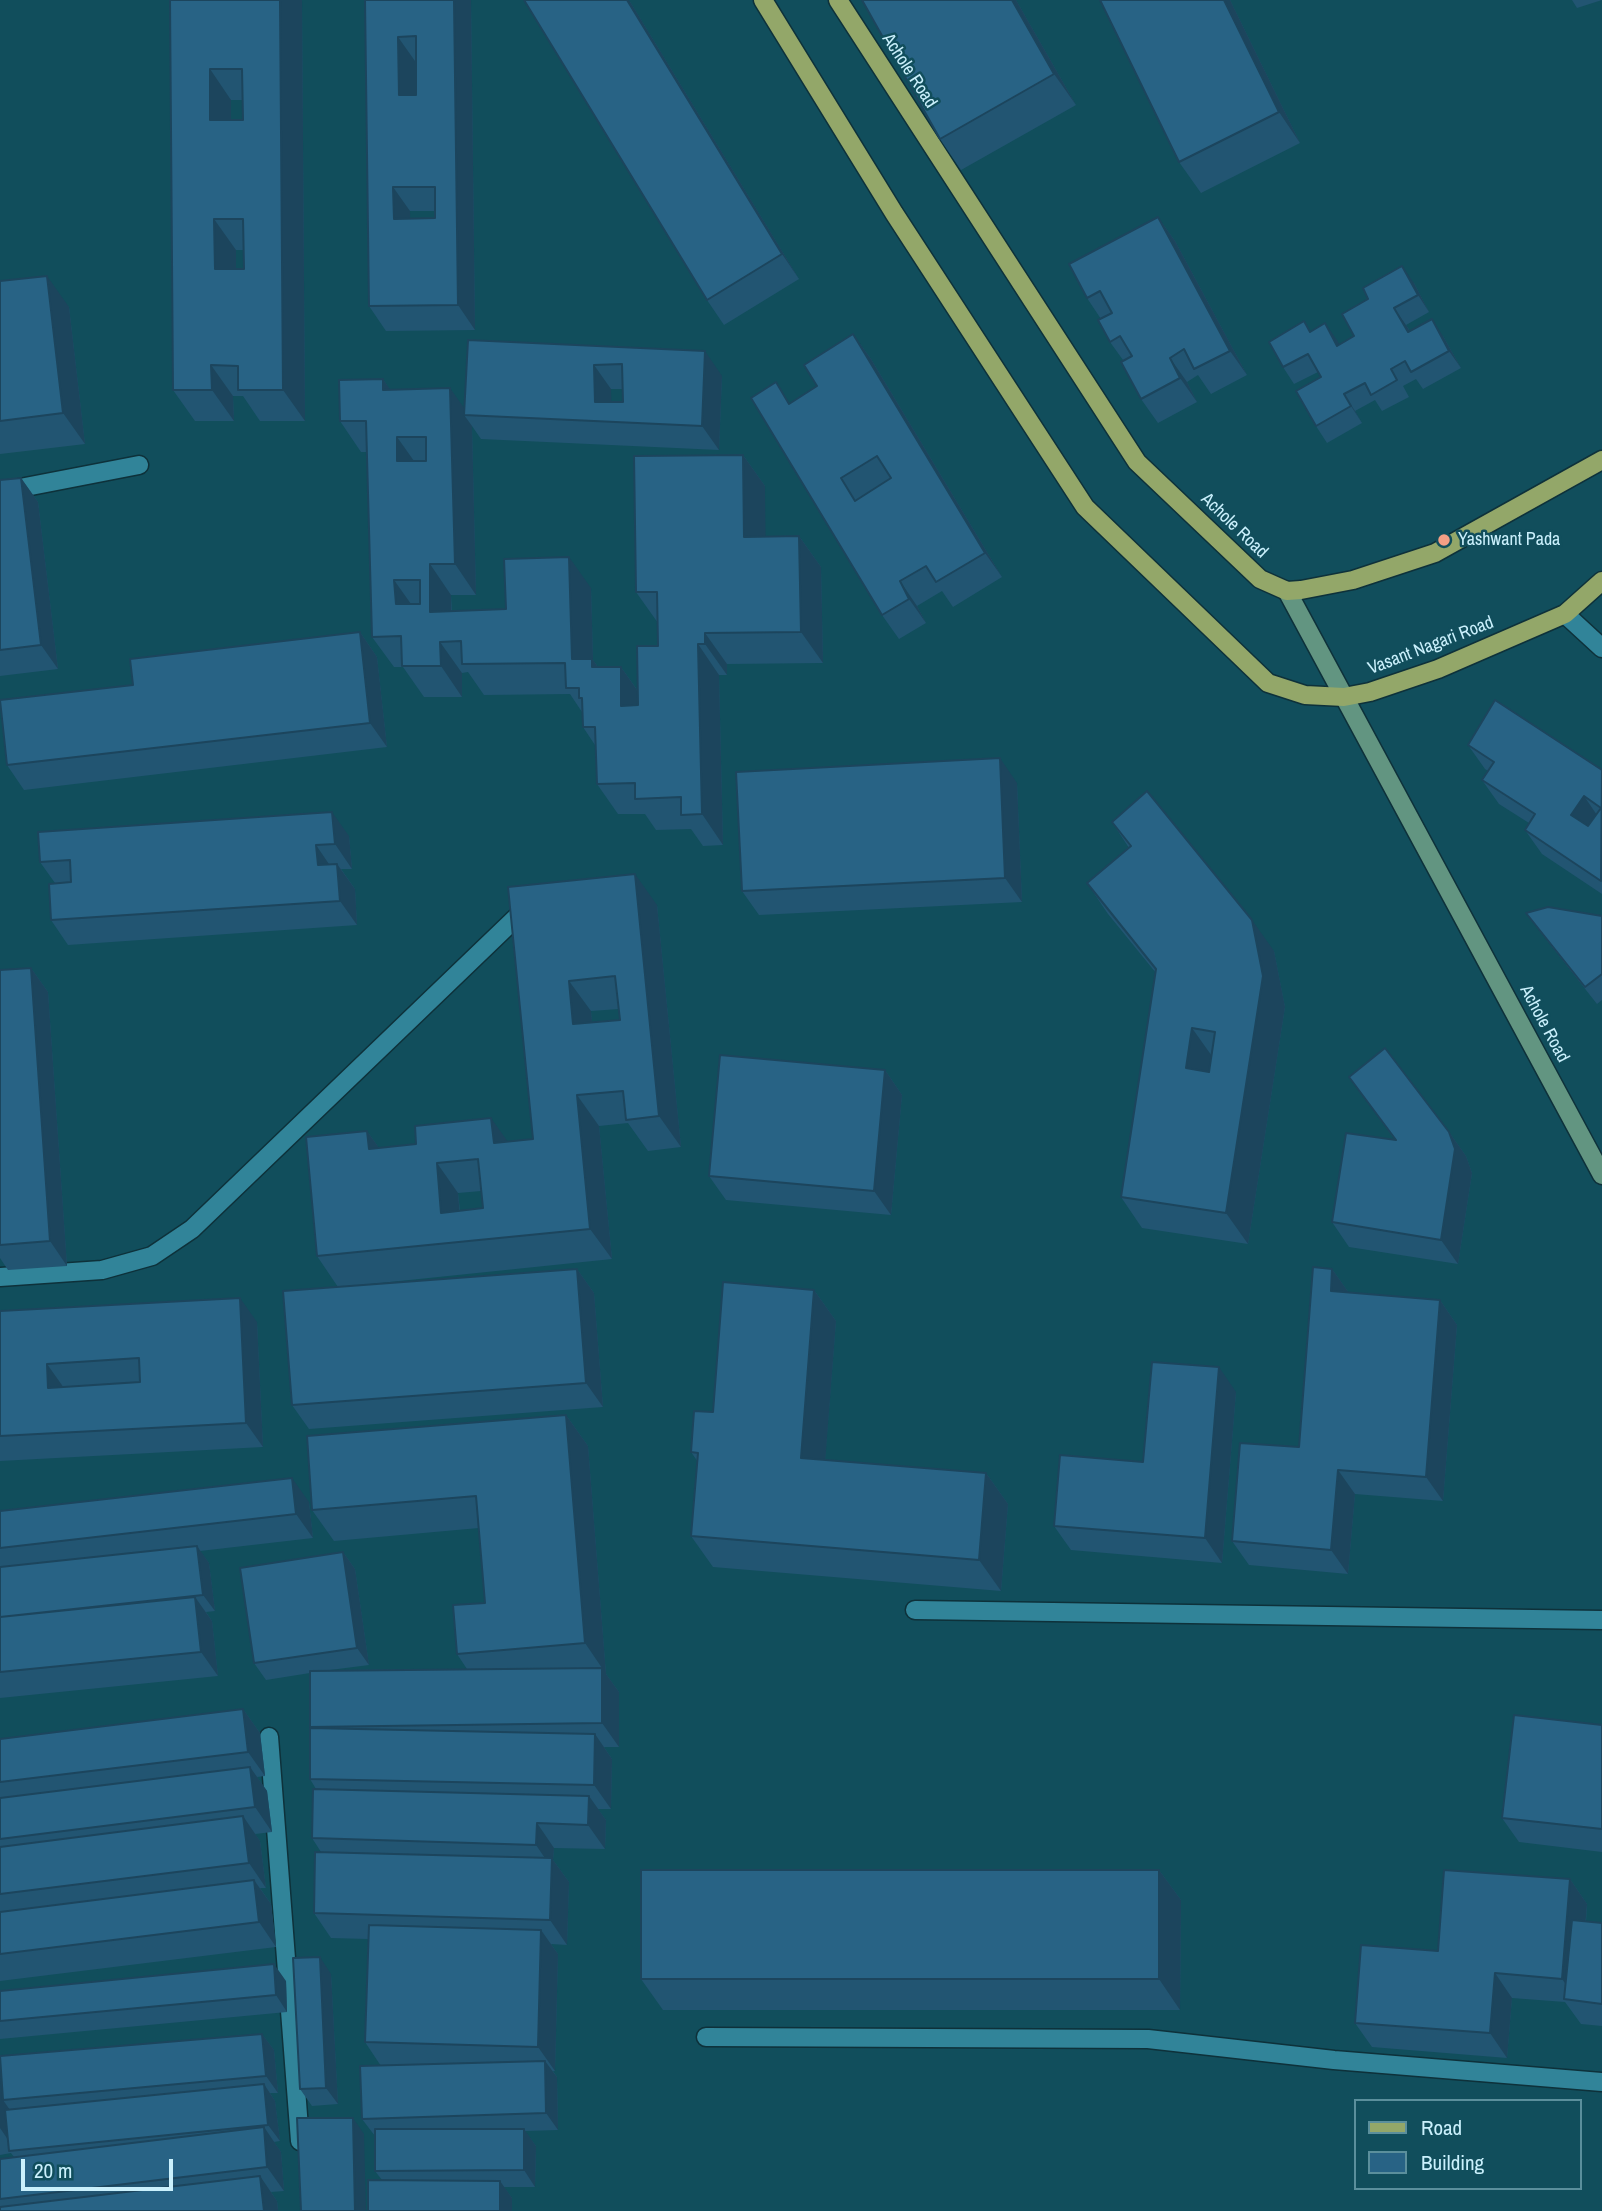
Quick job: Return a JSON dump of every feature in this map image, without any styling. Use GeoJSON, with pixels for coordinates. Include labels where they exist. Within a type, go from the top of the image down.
{"type":"FeatureCollection","features":[{"type":"Feature","properties":{"kind":"main road","name":"Vasant Nagari Road"},"geometry":{"type":"LineString","coordinates":[[763,0],[894,213],[1085,507],[1268,683],[1305,695],[1344,697],[1438,669],[1565,614],[1602,581]]}},
{"type":"Feature","properties":{"kind":"main road","name":"Achole Road"},"geometry":{"type":"LineString","coordinates":[[838,0],[1138,462],[1260,579],[1287,591]]}},
{"type":"Feature","properties":{"kind":"main road"},"geometry":{"type":"LineString","coordinates":[[1287,591],[1353,580],[1434,554],[1602,460]]}},
{"type":"Feature","properties":{"kind":"street"},"geometry":{"type":"LineString","coordinates":[[0,492],[139,465]]}},
{"type":"Feature","properties":{"kind":"street","name":"Achole Road"},"geometry":{"type":"LineString","coordinates":[[1287,591],[1602,1175]]}},
{"type":"Feature","properties":{"kind":"street"},"geometry":{"type":"LineString","coordinates":[[1565,614],[1602,648]]}},
{"type":"Feature","properties":{"kind":"street"},"geometry":{"type":"LineString","coordinates":[[0,1277],[102,1270],[152,1256],[192,1229],[524,910]]}},
{"type":"Feature","properties":{"kind":"street"},"geometry":{"type":"LineString","coordinates":[[915,1610],[1602,1620]]}},
{"type":"Feature","properties":{"kind":"street"},"geometry":{"type":"LineString","coordinates":[[269,1737],[296,2047],[301,2156]]}},
{"type":"Feature","properties":{"kind":"street"},"geometry":{"type":"LineString","coordinates":[[706,2037],[1148,2039],[1334,2060],[1602,2082]]}},
{"type":"Feature","properties":{"kind":"building"},"geometry":{"type":"Polygon","coordinates":[[[170,0],[280,0],[283,390],[238,390],[238,366],[211,365],[212,390],[173,390],[170,0]],[[210,69],[210,120],[243,120],[242,69],[210,69]],[[214,219],[215,269],[244,269],[243,219],[214,219]]]}},
{"type":"Feature","properties":{"kind":"building"},"geometry":{"type":"Polygon","coordinates":[[[365,0],[454,0],[458,305],[369,306],[365,0]],[[416,36],[398,37],[399,95],[416,95],[416,36]],[[393,187],[394,219],[435,218],[435,187],[393,187]]]}},
{"type":"Feature","properties":{"kind":"building"},"geometry":{"type":"Polygon","coordinates":[[[524,0],[627,0],[782,254],[707,300],[524,0]]]}},
{"type":"Feature","properties":{"kind":"building"},"geometry":{"type":"Polygon","coordinates":[[[862,0],[1012,0],[1054,74],[940,139],[862,0]]]}},
{"type":"Feature","properties":{"kind":"building"},"geometry":{"type":"Polygon","coordinates":[[[1100,0],[1224,0],[1279,112],[1179,162],[1100,0]]]}},
{"type":"Feature","properties":{"kind":"building"},"geometry":{"type":"Polygon","coordinates":[[[1158,217],[1230,351],[1194,369],[1184,349],[1170,358],[1180,378],[1141,399],[1121,362],[1132,356],[1120,336],[1110,342],[1098,320],[1112,313],[1100,291],[1087,298],[1069,264],[1158,217]]]}},
{"type":"Feature","properties":{"kind":"building"},"geometry":{"type":"Polygon","coordinates":[[[1402,266],[1418,295],[1394,308],[1408,332],[1432,319],[1449,351],[1411,372],[1405,361],[1391,369],[1397,380],[1371,395],[1365,383],[1344,394],[1351,406],[1316,426],[1296,391],[1321,377],[1308,354],[1283,367],[1269,342],[1304,321],[1310,332],[1325,323],[1337,346],[1354,336],[1342,314],[1368,299],[1363,288],[1402,266]]]}},
{"type":"Feature","properties":{"kind":"building"},"geometry":{"type":"Polygon","coordinates":[[[47,276],[63,413],[0,421],[0,281],[47,276]]]}},
{"type":"Feature","properties":{"kind":"building"},"geometry":{"type":"Polygon","coordinates":[[[853,334],[985,553],[936,582],[926,566],[900,581],[909,599],[882,615],[751,398],[776,382],[789,404],[817,386],[804,365],[853,334]],[[877,456],[841,478],[855,501],[891,478],[877,456]]]}},
{"type":"Feature","properties":{"kind":"building"},"geometry":{"type":"Polygon","coordinates":[[[468,340],[705,351],[702,426],[464,415],[468,340]],[[622,364],[594,365],[595,402],[623,402],[622,364]]]}},
{"type":"Feature","properties":{"kind":"building"},"geometry":{"type":"Polygon","coordinates":[[[383,379],[383,390],[450,388],[455,564],[430,564],[430,612],[506,609],[504,559],[569,557],[572,659],[592,659],[592,667],[621,667],[621,706],[638,705],[637,646],[658,646],[657,592],[636,592],[634,456],[743,455],[744,537],[799,536],[801,632],[705,633],[705,644],[698,644],[702,814],[681,815],[681,797],[635,799],[635,783],[597,784],[595,727],[583,727],[582,698],[579,698],[579,688],[566,688],[565,663],[462,664],[461,641],[440,642],[441,666],[402,666],[401,636],[372,637],[366,421],[340,421],[339,380],[383,379]],[[397,437],[397,461],[426,461],[426,437],[397,437]],[[394,580],[396,604],[420,604],[420,580],[394,580]]]}},
{"type":"Feature","properties":{"kind":"building"},"geometry":{"type":"Polygon","coordinates":[[[21,478],[41,645],[0,650],[0,480],[21,478]]]}},
{"type":"Feature","properties":{"kind":"building"},"geometry":{"type":"Polygon","coordinates":[[[360,632],[370,723],[7,765],[0,700],[133,685],[130,659],[360,632]]]}},
{"type":"Feature","properties":{"kind":"building"},"geometry":{"type":"Polygon","coordinates":[[[1495,700],[1602,770],[1601,881],[1525,830],[1535,814],[1482,780],[1494,762],[1468,745],[1495,700]],[[1584,796],[1571,815],[1588,826],[1601,808],[1584,796]]]}},
{"type":"Feature","properties":{"kind":"building"},"geometry":{"type":"Polygon","coordinates":[[[1000,758],[1005,878],[742,891],[736,772],[1000,758]]]}},
{"type":"Feature","properties":{"kind":"building"},"geometry":{"type":"Polygon","coordinates":[[[1147,791],[1252,920],[1263,976],[1226,1213],[1121,1197],[1156,969],[1087,883],[1131,846],[1112,822],[1147,791]],[[1192,1028],[1186,1068],[1209,1072],[1215,1032],[1192,1028]]]}},
{"type":"Feature","properties":{"kind":"building"},"geometry":{"type":"Polygon","coordinates":[[[332,812],[335,844],[316,845],[318,865],[337,864],[340,901],[51,920],[49,884],[71,882],[70,860],[40,862],[38,832],[332,812]]]}},
{"type":"Feature","properties":{"kind":"building"},"geometry":{"type":"Polygon","coordinates":[[[635,874],[659,1116],[626,1120],[623,1091],[577,1095],[590,1229],[317,1256],[306,1137],[367,1131],[369,1149],[416,1144],[415,1126],[491,1118],[494,1143],[533,1139],[508,887],[635,874]],[[615,976],[569,981],[573,1024],[620,1020],[615,976]],[[478,1159],[437,1163],[441,1213],[483,1208],[478,1159]]]}},
{"type":"Feature","properties":{"kind":"building"},"geometry":{"type":"Polygon","coordinates":[[[1548,907],[1602,916],[1602,974],[1585,987],[1526,913],[1548,907]]]}},
{"type":"Feature","properties":{"kind":"building"},"geometry":{"type":"Polygon","coordinates":[[[31,968],[50,1241],[0,1245],[0,970],[31,968]]]}},
{"type":"Feature","properties":{"kind":"building"},"geometry":{"type":"Polygon","coordinates":[[[1385,1048],[1449,1132],[1455,1149],[1441,1240],[1332,1222],[1346,1133],[1396,1140],[1349,1077],[1385,1048]]]}},
{"type":"Feature","properties":{"kind":"building"},"geometry":{"type":"Polygon","coordinates":[[[720,1055],[885,1070],[874,1191],[709,1176],[720,1055]]]}},
{"type":"Feature","properties":{"kind":"building"},"geometry":{"type":"Polygon","coordinates":[[[1313,1267],[1332,1269],[1331,1291],[1440,1300],[1426,1477],[1338,1470],[1331,1550],[1232,1541],[1240,1443],[1299,1447],[1313,1267]]]}},
{"type":"Feature","properties":{"kind":"building"},"geometry":{"type":"Polygon","coordinates":[[[577,1269],[586,1383],[292,1405],[283,1291],[577,1269]]]}},
{"type":"Feature","properties":{"kind":"building"},"geometry":{"type":"Polygon","coordinates":[[[723,1282],[814,1290],[801,1458],[986,1473],[979,1560],[691,1536],[698,1453],[691,1452],[694,1411],[713,1412],[723,1282]]]}},
{"type":"Feature","properties":{"kind":"building"},"geometry":{"type":"Polygon","coordinates":[[[240,1298],[246,1423],[0,1436],[0,1311],[240,1298]],[[139,1358],[47,1364],[48,1388],[140,1382],[139,1358]]]}},
{"type":"Feature","properties":{"kind":"building"},"geometry":{"type":"Polygon","coordinates":[[[1152,1362],[1219,1367],[1205,1538],[1054,1526],[1060,1455],[1143,1462],[1152,1362]]]}},
{"type":"Feature","properties":{"kind":"building"},"geometry":{"type":"Polygon","coordinates":[[[566,1415],[585,1643],[457,1654],[453,1605],[485,1603],[476,1496],[312,1510],[307,1436],[566,1415]]]}},
{"type":"Feature","properties":{"kind":"building"},"geometry":{"type":"Polygon","coordinates":[[[292,1478],[296,1514],[0,1548],[0,1511],[292,1478]]]}},
{"type":"Feature","properties":{"kind":"building"},"geometry":{"type":"Polygon","coordinates":[[[197,1546],[203,1595],[0,1617],[0,1567],[197,1546]]]}},
{"type":"Feature","properties":{"kind":"building"},"geometry":{"type":"Polygon","coordinates":[[[343,1552],[357,1648],[254,1663],[240,1568],[343,1552]]]}},
{"type":"Feature","properties":{"kind":"building"},"geometry":{"type":"Polygon","coordinates":[[[195,1597],[201,1652],[0,1672],[0,1617],[195,1597]]]}},
{"type":"Feature","properties":{"kind":"building"},"geometry":{"type":"Polygon","coordinates":[[[602,1668],[602,1723],[310,1727],[310,1671],[602,1668]]]}},
{"type":"Feature","properties":{"kind":"building"},"geometry":{"type":"Polygon","coordinates":[[[243,1709],[248,1752],[0,1782],[0,1739],[243,1709]]]}},
{"type":"Feature","properties":{"kind":"building"},"geometry":{"type":"Polygon","coordinates":[[[1514,1715],[1602,1725],[1602,1829],[1502,1818],[1514,1715]]]}},
{"type":"Feature","properties":{"kind":"building"},"geometry":{"type":"Polygon","coordinates":[[[310,1728],[595,1734],[594,1785],[310,1779],[310,1728]]]}},
{"type":"Feature","properties":{"kind":"building"},"geometry":{"type":"Polygon","coordinates":[[[250,1767],[255,1807],[0,1839],[0,1798],[250,1767]]]}},
{"type":"Feature","properties":{"kind":"building"},"geometry":{"type":"Polygon","coordinates":[[[313,1789],[589,1796],[588,1825],[537,1823],[536,1845],[312,1838],[313,1789]]]}},
{"type":"Feature","properties":{"kind":"building"},"geometry":{"type":"Polygon","coordinates":[[[243,1816],[249,1863],[0,1894],[0,1847],[243,1816]]]}},
{"type":"Feature","properties":{"kind":"building"},"geometry":{"type":"Polygon","coordinates":[[[315,1852],[552,1858],[550,1920],[314,1913],[315,1852]]]}},
{"type":"Feature","properties":{"kind":"building"},"geometry":{"type":"Polygon","coordinates":[[[641,1870],[1159,1870],[1159,1979],[641,1979],[641,1870]]]}},
{"type":"Feature","properties":{"kind":"building"},"geometry":{"type":"Polygon","coordinates":[[[1444,1870],[1570,1879],[1562,1979],[1495,1973],[1490,2033],[1355,2023],[1361,1945],[1438,1951],[1444,1870]]]}},
{"type":"Feature","properties":{"kind":"building"},"geometry":{"type":"Polygon","coordinates":[[[254,1880],[259,1922],[0,1954],[0,1912],[254,1880]]]}},
{"type":"Feature","properties":{"kind":"building"},"geometry":{"type":"Polygon","coordinates":[[[1572,1920],[1602,1923],[1602,2004],[1564,1999],[1572,1920]]]}},
{"type":"Feature","properties":{"kind":"building"},"geometry":{"type":"Polygon","coordinates":[[[369,1925],[541,1930],[538,2047],[365,2042],[369,1925]]]}},
{"type":"Feature","properties":{"kind":"building"},"geometry":{"type":"Polygon","coordinates":[[[320,1957],[326,2088],[300,2089],[293,1958],[320,1957]]]}},
{"type":"Feature","properties":{"kind":"building"},"geometry":{"type":"Polygon","coordinates":[[[274,1964],[276,1995],[0,2021],[0,1991],[274,1964]]]}},
{"type":"Feature","properties":{"kind":"building"},"geometry":{"type":"Polygon","coordinates":[[[262,2034],[266,2076],[3,2100],[0,2056],[262,2034]]]}},
{"type":"Feature","properties":{"kind":"building"},"geometry":{"type":"Polygon","coordinates":[[[545,2061],[546,2113],[362,2119],[360,2066],[545,2061]]]}},
{"type":"Feature","properties":{"kind":"building"},"geometry":{"type":"Polygon","coordinates":[[[264,2084],[268,2125],[9,2151],[5,2110],[264,2084]]]}},
{"type":"Feature","properties":{"kind":"building"},"geometry":{"type":"Polygon","coordinates":[[[297,2118],[353,2118],[355,2211],[301,2211],[297,2118]]]}},
{"type":"Feature","properties":{"kind":"building"},"geometry":{"type":"Polygon","coordinates":[[[264,2127],[267,2167],[0,2199],[0,2159],[264,2127]]]}},
{"type":"Feature","properties":{"kind":"building"},"geometry":{"type":"Polygon","coordinates":[[[375,2129],[524,2129],[524,2170],[375,2171],[375,2129]]]}},
{"type":"Feature","properties":{"kind":"building"},"geometry":{"type":"Polygon","coordinates":[[[260,2176],[264,2211],[0,2211],[0,2207],[260,2176]]]}},
{"type":"Feature","properties":{"kind":"building"},"geometry":{"type":"Polygon","coordinates":[[[368,2180],[500,2181],[500,2211],[368,2211],[368,2180]]]}},
{"type":"Feature","properties":{"kind":"place","name":"Yashwant Pada"},"geometry":{"type":"Point","coordinates":[1444,540]}}]}
